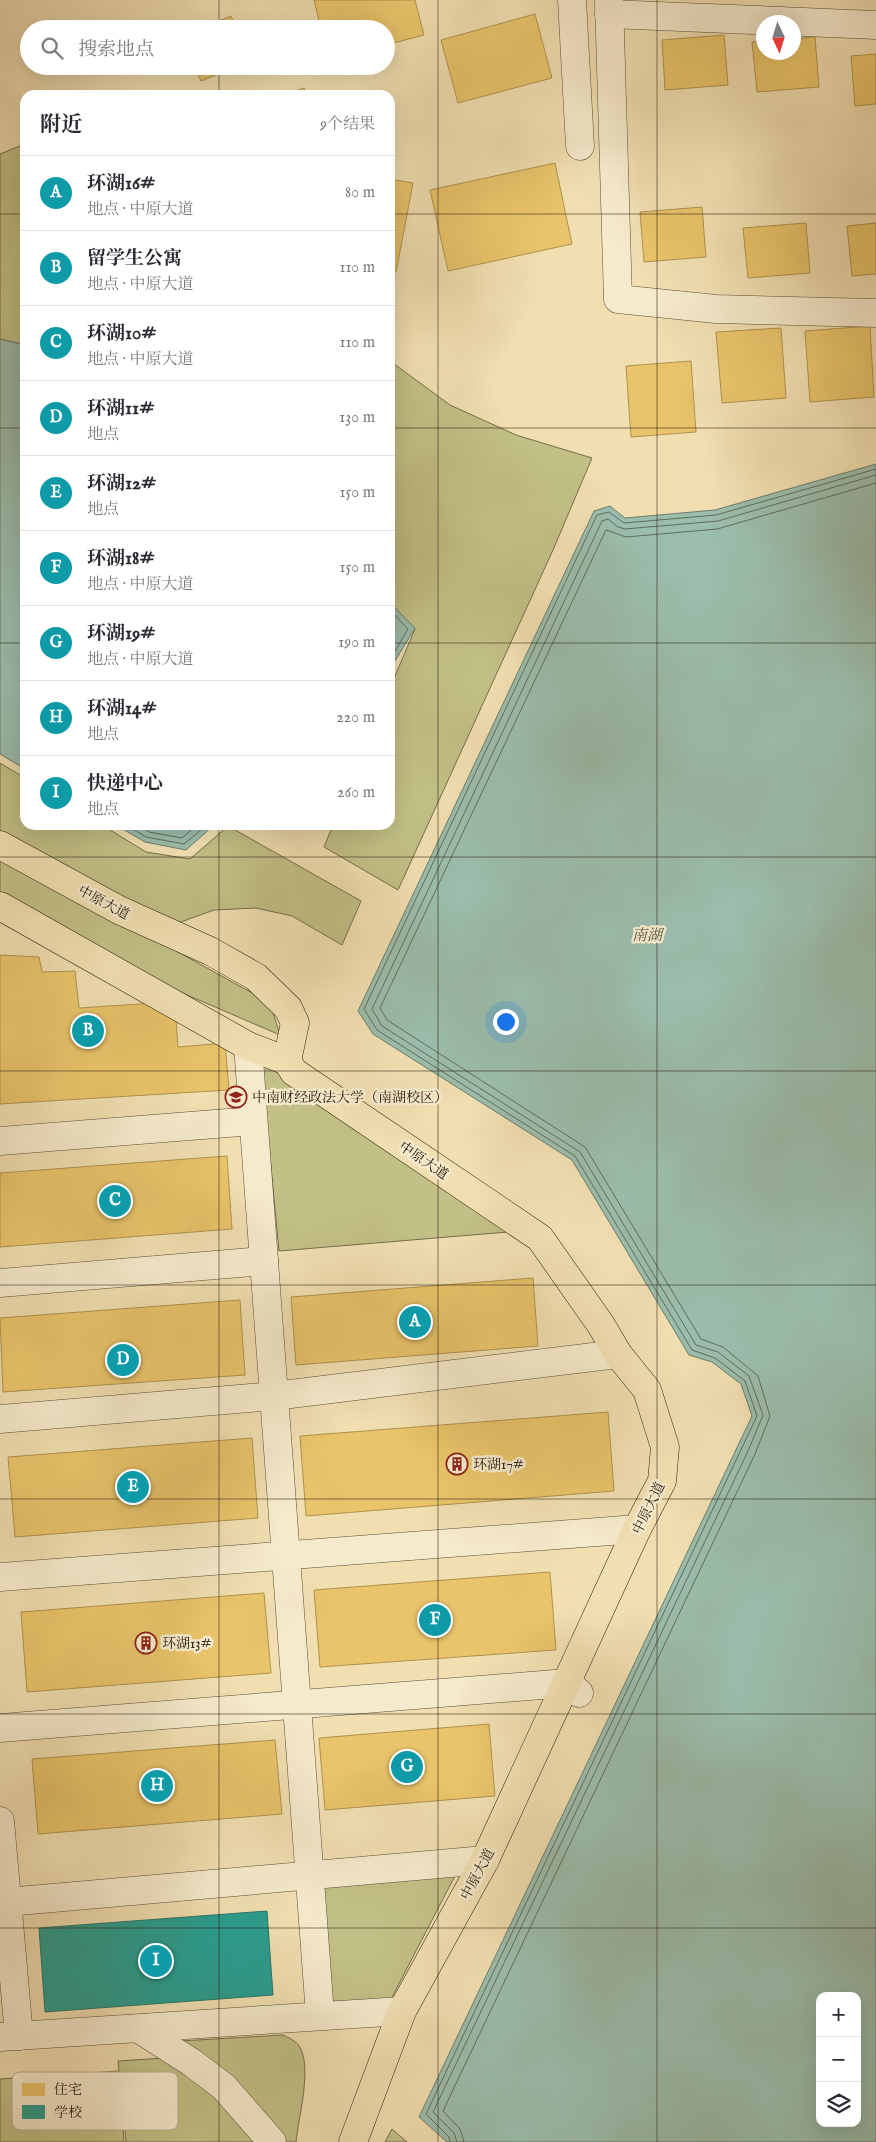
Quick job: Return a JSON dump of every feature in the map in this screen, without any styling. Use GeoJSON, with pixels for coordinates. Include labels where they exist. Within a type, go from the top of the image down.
{"type":"FeatureCollection","features":[{"type":"Feature","properties":{"kind":"main road","name":"中原大道"},"geometry":{"type":"LineString","coordinates":[[0,845],[119,910],[210,951],[256,977],[288,1008],[295,1023],[288,1061],[294,1072],[540,1238],[601,1325],[618,1354],[647,1390],[665,1447],[662,1482],[637,1529],[573,1688],[485,1860],[402,2011],[353,2142]]}},
{"type":"Feature","properties":{"kind":"main road","name":"中原大道"},"geometry":{"type":"LineString","coordinates":[[0,906],[248,1046],[288,1061]]}},
{"type":"Feature","properties":{"kind":"street"},"geometry":{"type":"LineString","coordinates":[[572,0],[580,146]]}},
{"type":"Feature","properties":{"kind":"street"},"geometry":{"type":"LineString","coordinates":[[876,25],[609,7],[618,299],[716,309],[876,312]]}},
{"type":"Feature","properties":{"kind":"street"},"geometry":{"type":"LineString","coordinates":[[248,1046],[320,2015]]}},
{"type":"Feature","properties":{"kind":"street"},"geometry":{"type":"LineString","coordinates":[[0,1141],[253,1121]]}},
{"type":"Feature","properties":{"kind":"street"},"geometry":{"type":"LineString","coordinates":[[0,1282],[264,1261]]}},
{"type":"Feature","properties":{"kind":"street"},"geometry":{"type":"LineString","coordinates":[[0,1419],[274,1396],[618,1354]]}},
{"type":"Feature","properties":{"kind":"street"},"geometry":{"type":"LineString","coordinates":[[0,1577],[637,1529]]}},
{"type":"Feature","properties":{"kind":"street"},"geometry":{"type":"LineString","coordinates":[[0,1728],[298,1703],[573,1688]]}},
{"type":"Feature","properties":{"kind":"street"},"geometry":{"type":"LineString","coordinates":[[0,1821],[7,1902],[9,2036],[402,2011]]}},
{"type":"Feature","properties":{"kind":"street"},"geometry":{"type":"LineString","coordinates":[[7,1902],[485,1860]]}},
{"type":"Feature","properties":{"kind":"street"},"geometry":{"type":"LineString","coordinates":[[139,2029],[191,2062],[224,2087],[272,2142]]}},
{"type":"Feature","properties":{"kind":"shaded area"},"geometry":{"type":"Polygon","coordinates":[[[20,146],[20,344],[0,339],[0,154],[20,146]]]}},
{"type":"Feature","properties":{"kind":"shaded area"},"geometry":{"type":"Polygon","coordinates":[[[395,365],[450,405],[516,435],[592,458],[553,550],[398,890],[324,847],[331,830],[395,830],[395,676],[415,629],[395,608],[395,365]]]}},
{"type":"Feature","properties":{"kind":"shaded area"},"geometry":{"type":"Polygon","coordinates":[[[0,763],[20,775],[20,830],[110,830],[146,852],[190,859],[223,830],[235,830],[361,901],[342,945],[292,916],[256,908],[214,910],[167,927],[0,837],[0,763]]]}},
{"type":"Feature","properties":{"kind":"shaded area"},"geometry":{"type":"Polygon","coordinates":[[[0,853],[270,1003],[280,1035],[143,976],[0,893],[0,853]]]}},
{"type":"Feature","properties":{"kind":"shaded area"},"geometry":{"type":"Polygon","coordinates":[[[261,1062],[292,1082],[520,1231],[279,1251],[261,1062]]]}},
{"type":"Feature","properties":{"kind":"shaded area"},"geometry":{"type":"Polygon","coordinates":[[[459,1868],[389,2003],[324,2008],[316,1880],[459,1868]]]}},
{"type":"Feature","properties":{"kind":"shaded area"},"geometry":{"type":"Polygon","coordinates":[[[283,2035],[299,2046],[305,2066],[304,2093],[296,2142],[281,2142],[180,2041],[283,2035]]]}},
{"type":"Feature","properties":{"kind":"shaded area"},"geometry":{"type":"Polygon","coordinates":[[[179,2057],[264,2142],[126,2142],[125,2130],[178,2130],[178,2072],[119,2072],[118,2061],[179,2057]]]}},
{"type":"Feature","properties":{"kind":"shaded area"},"geometry":{"type":"Polygon","coordinates":[[[12,2078],[12,2130],[123,2130],[124,2142],[0,2142],[0,2079],[12,2078]]]}},
{"type":"Feature","properties":{"kind":"shaded area"},"geometry":{"type":"Polygon","coordinates":[[[392,2129],[407,2142],[385,2142],[392,2129]]]}},
{"type":"Feature","properties":{"kind":"water"},"geometry":{"type":"Polygon","coordinates":[[[0,339],[20,344],[20,766],[0,754],[0,339]]]}},
{"type":"Feature","properties":{"kind":"water","name":"南湖"},"geometry":{"type":"Polygon","coordinates":[[[876,464],[876,2142],[447,2142],[419,2117],[752,1416],[741,1384],[712,1362],[689,1355],[572,1160],[373,1034],[358,1011],[594,511],[610,506],[625,518],[715,510],[876,464]]]}},
{"type":"Feature","properties":{"kind":"water"},"geometry":{"type":"Polygon","coordinates":[[[395,608],[415,628],[395,661],[395,608]]]}},
{"type":"Feature","properties":{"kind":"water"},"geometry":{"type":"Polygon","coordinates":[[[125,830],[208,830],[186,850],[145,842],[125,830]]]}},
{"type":"Feature","properties":{"kind":"building: 住宅"},"geometry":{"type":"Polygon","coordinates":[[[314,0],[415,0],[424,35],[395,43],[395,20],[319,20],[314,0]]]}},
{"type":"Feature","properties":{"kind":"building: 住宅"},"geometry":{"type":"Polygon","coordinates":[[[535,14],[552,78],[458,103],[441,40],[535,14]]]}},
{"type":"Feature","properties":{"kind":"building: 住宅"},"geometry":{"type":"Polygon","coordinates":[[[231,16],[233,20],[221,20],[231,16]]]}},
{"type":"Feature","properties":{"kind":"building: 住宅"},"geometry":{"type":"Polygon","coordinates":[[[724,35],[728,85],[665,90],[662,40],[724,35]]]}},
{"type":"Feature","properties":{"kind":"building: 住宅"},"geometry":{"type":"Polygon","coordinates":[[[815,37],[819,87],[757,92],[752,42],[756,42],[756,60],[801,60],[801,38],[815,37]]]}},
{"type":"Feature","properties":{"kind":"building: 住宅"},"geometry":{"type":"Polygon","coordinates":[[[876,54],[876,104],[855,106],[851,56],[876,54]]]}},
{"type":"Feature","properties":{"kind":"building: 住宅"},"geometry":{"type":"Polygon","coordinates":[[[199,75],[216,75],[201,81],[199,75]]]}},
{"type":"Feature","properties":{"kind":"building: 住宅"},"geometry":{"type":"Polygon","coordinates":[[[555,163],[572,244],[448,271],[430,190],[555,163]]]}},
{"type":"Feature","properties":{"kind":"building: 住宅"},"geometry":{"type":"Polygon","coordinates":[[[395,180],[413,183],[395,272],[395,180]]]}},
{"type":"Feature","properties":{"kind":"building: 住宅"},"geometry":{"type":"Polygon","coordinates":[[[702,207],[706,257],[644,262],[640,212],[702,207]]]}},
{"type":"Feature","properties":{"kind":"building: 住宅"},"geometry":{"type":"Polygon","coordinates":[[[806,223],[810,273],[748,278],[743,228],[806,223]]]}},
{"type":"Feature","properties":{"kind":"building: 住宅"},"geometry":{"type":"Polygon","coordinates":[[[876,223],[876,274],[852,276],[847,226],[876,223]]]}},
{"type":"Feature","properties":{"kind":"building: 住宅"},"geometry":{"type":"Polygon","coordinates":[[[870,326],[874,397],[810,402],[805,331],[870,326]]]}},
{"type":"Feature","properties":{"kind":"building: 住宅"},"geometry":{"type":"Polygon","coordinates":[[[781,328],[786,398],[722,403],[716,332],[781,328]]]}},
{"type":"Feature","properties":{"kind":"building: 住宅"},"geometry":{"type":"Polygon","coordinates":[[[691,361],[696,432],[631,437],[626,366],[691,361]]]}},
{"type":"Feature","properties":{"kind":"building: 住宅"},"geometry":{"type":"Polygon","coordinates":[[[0,955],[39,957],[42,972],[75,971],[79,1008],[155,1003],[176,1019],[178,1047],[225,1043],[229,1090],[0,1104],[0,955]]]}},
{"type":"Feature","properties":{"kind":"building: 住宅"},"geometry":{"type":"Polygon","coordinates":[[[227,1156],[232,1229],[0,1247],[0,1173],[227,1156]]]}},
{"type":"Feature","properties":{"kind":"building: 住宅"},"geometry":{"type":"Polygon","coordinates":[[[533,1278],[538,1346],[296,1365],[291,1297],[533,1278]]]}},
{"type":"Feature","properties":{"kind":"building: 住宅"},"geometry":{"type":"Polygon","coordinates":[[[240,1300],[245,1375],[3,1392],[0,1318],[240,1300]]]}},
{"type":"Feature","properties":{"kind":"building: 住宅","name":"环湖17#"},"geometry":{"type":"Polygon","coordinates":[[[608,1412],[614,1491],[306,1516],[300,1436],[608,1412]]]}},
{"type":"Feature","properties":{"kind":"building: 住宅"},"geometry":{"type":"Polygon","coordinates":[[[252,1438],[258,1518],[15,1537],[8,1457],[252,1438]]]}},
{"type":"Feature","properties":{"kind":"building: 住宅"},"geometry":{"type":"Polygon","coordinates":[[[550,1572],[556,1650],[320,1667],[314,1590],[550,1572]]]}},
{"type":"Feature","properties":{"kind":"building: 住宅","name":"环湖13#"},"geometry":{"type":"Polygon","coordinates":[[[264,1593],[271,1673],[27,1692],[21,1612],[264,1593]]]}},
{"type":"Feature","properties":{"kind":"building: 住宅"},"geometry":{"type":"Polygon","coordinates":[[[489,1724],[495,1796],[325,1810],[319,1738],[489,1724]]]}},
{"type":"Feature","properties":{"kind":"building: 住宅"},"geometry":{"type":"Polygon","coordinates":[[[275,1740],[282,1814],[38,1834],[32,1759],[275,1740]]]}},
{"type":"Feature","properties":{"kind":"building: 学校"},"geometry":{"type":"Polygon","coordinates":[[[267,1911],[273,1995],[45,2012],[39,1928],[267,1911]]]}},
{"type":"Feature","properties":{"kind":"place","name":"留学生公寓"},"geometry":{"type":"Point","coordinates":[88,1031]}},
{"type":"Feature","properties":{"kind":"place","name":"中南财经政法大学（南湖校区）"},"geometry":{"type":"Point","coordinates":[236,1097]}},
{"type":"Feature","properties":{"kind":"place","name":"环湖10#"},"geometry":{"type":"Point","coordinates":[115,1201]}},
{"type":"Feature","properties":{"kind":"place","name":"环湖16#"},"geometry":{"type":"Point","coordinates":[415,1322]}},
{"type":"Feature","properties":{"kind":"place","name":"环湖11#"},"geometry":{"type":"Point","coordinates":[123,1360]}},
{"type":"Feature","properties":{"kind":"place","name":"环湖17#"},"geometry":{"type":"Point","coordinates":[457,1464]}},
{"type":"Feature","properties":{"kind":"place","name":"环湖12#"},"geometry":{"type":"Point","coordinates":[133,1487]}},
{"type":"Feature","properties":{"kind":"place","name":"环湖18#"},"geometry":{"type":"Point","coordinates":[435,1620]}},
{"type":"Feature","properties":{"kind":"place","name":"环湖13#"},"geometry":{"type":"Point","coordinates":[146,1643]}},
{"type":"Feature","properties":{"kind":"place","name":"环湖19#"},"geometry":{"type":"Point","coordinates":[407,1767]}},
{"type":"Feature","properties":{"kind":"place","name":"环湖14#"},"geometry":{"type":"Point","coordinates":[157,1786]}},
{"type":"Feature","properties":{"kind":"place","name":"快递中心"},"geometry":{"type":"Point","coordinates":[156,1961]}}]}
